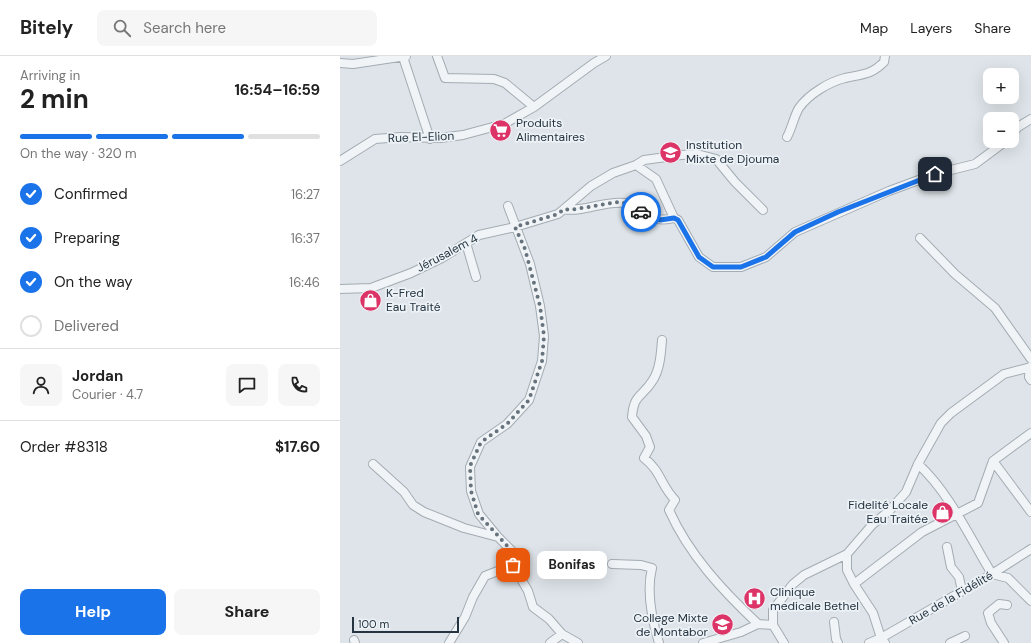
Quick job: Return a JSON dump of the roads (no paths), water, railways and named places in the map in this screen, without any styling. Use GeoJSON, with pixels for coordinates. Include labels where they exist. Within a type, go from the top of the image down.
{"type":"FeatureCollection","features":[{"type":"Feature","properties":{"kind":"street"},"geometry":{"type":"LineString","coordinates":[[437,56],[445,78],[494,79],[505,83],[534,107]]}},
{"type":"Feature","properties":{"kind":"street","name":"Rue El-Elion"},"geometry":{"type":"LineString","coordinates":[[340,161],[375,139],[401,137],[430,139],[463,135],[504,124],[534,107],[594,63],[606,56]]}},
{"type":"Feature","properties":{"kind":"street"},"geometry":{"type":"LineString","coordinates":[[787,137],[799,109],[808,98],[825,86],[842,79],[875,72],[884,62],[885,56]]}},
{"type":"Feature","properties":{"kind":"street"},"geometry":{"type":"LineString","coordinates":[[340,63],[353,64],[404,57],[430,139]]}},
{"type":"Feature","properties":{"kind":"street"},"geometry":{"type":"LineString","coordinates":[[1019,126],[1031,119]]}},
{"type":"Feature","properties":{"kind":"street"},"geometry":{"type":"LineString","coordinates":[[636,165],[656,179],[674,218],[678,220],[699,257],[713,267],[741,267],[766,257],[795,232],[935,174],[975,164],[997,148]]}},
{"type":"Feature","properties":{"kind":"street","name":"Jérusalem 4"},"geometry":{"type":"LineString","coordinates":[[340,288],[371,288],[411,273],[442,258],[479,235],[515,227],[558,214],[591,186],[613,173],[636,165],[644,160],[697,154],[716,159],[734,182],[763,210]]}},
{"type":"Feature","properties":{"kind":"street"},"geometry":{"type":"LineString","coordinates":[[564,209],[570,210],[623,203],[629,204],[653,218],[660,220],[674,218]]}},
{"type":"Feature","properties":{"kind":"street"},"geometry":{"type":"LineString","coordinates":[[508,206],[530,264],[540,306],[544,336],[542,361],[529,400],[507,424],[481,442],[470,466],[471,491],[478,514],[511,550],[513,565],[528,591],[534,607],[549,619],[562,634],[578,643]]}},
{"type":"Feature","properties":{"kind":"street"},"geometry":{"type":"LineString","coordinates":[[920,238],[955,274],[995,308],[1031,359]]}},
{"type":"Feature","properties":{"kind":"street"},"geometry":{"type":"LineString","coordinates":[[466,243],[476,277]]}},
{"type":"Feature","properties":{"kind":"street"},"geometry":{"type":"LineString","coordinates":[[662,340],[660,363],[654,380],[636,398],[633,406],[632,418],[646,436],[650,447],[644,458],[653,466],[667,492],[674,500],[669,510],[686,542],[712,576],[758,624]]}},
{"type":"Feature","properties":{"kind":"street"},"geometry":{"type":"LineString","coordinates":[[784,643],[772,625],[773,610],[793,584],[804,575],[847,554],[872,525],[890,510],[906,492],[918,464],[941,423],[951,413],[1004,374],[1031,367],[1029,377],[1031,380]]}},
{"type":"Feature","properties":{"kind":"street"},"geometry":{"type":"LineString","coordinates":[[854,584],[922,532],[978,503],[993,461],[1031,433]]}},
{"type":"Feature","properties":{"kind":"street"},"geometry":{"type":"LineString","coordinates":[[993,461],[1031,512]]}},
{"type":"Feature","properties":{"kind":"street"},"geometry":{"type":"LineString","coordinates":[[373,464],[401,489],[413,506],[435,517],[498,537]]}},
{"type":"Feature","properties":{"kind":"street"},"geometry":{"type":"LineString","coordinates":[[918,464],[928,473],[957,514],[992,574],[1008,578],[1031,601]]}},
{"type":"Feature","properties":{"kind":"street"},"geometry":{"type":"LineString","coordinates":[[947,547],[951,567],[958,578],[962,590]]}},
{"type":"Feature","properties":{"kind":"street","name":"Rue de la Fidélité"},"geometry":{"type":"LineString","coordinates":[[869,643],[883,641],[962,590],[992,574],[1031,549]]}},
{"type":"Feature","properties":{"kind":"street"},"geometry":{"type":"LineString","coordinates":[[847,554],[847,570],[854,584],[873,613],[883,641]]}},
{"type":"Feature","properties":{"kind":"street"},"geometry":{"type":"LineString","coordinates":[[612,564],[641,565],[652,568],[650,600],[659,643]]}},
{"type":"Feature","properties":{"kind":"street"},"geometry":{"type":"LineString","coordinates":[[449,643],[465,617],[473,597],[485,576],[513,565]]}},
{"type":"Feature","properties":{"kind":"street"},"geometry":{"type":"LineString","coordinates":[[1004,643],[991,623],[988,613],[999,604],[1007,606]]}},
{"type":"Feature","properties":{"kind":"street"},"geometry":{"type":"LineString","coordinates":[[834,622],[836,639],[838,643]]}},
{"type":"Feature","properties":{"kind":"street"},"geometry":{"type":"LineString","coordinates":[[703,643],[741,632],[758,624],[772,625]]}},
{"type":"Feature","properties":{"kind":"street"},"geometry":{"type":"LineString","coordinates":[[550,643],[562,634]]}},
{"type":"Feature","properties":{"kind":"street"},"geometry":{"type":"LineString","coordinates":[[950,643],[964,636]]}},
{"type":"Feature","properties":{"kind":"place","name":"Produits Alimentaires"},"geometry":{"type":"Point","coordinates":[500,130]}},
{"type":"Feature","properties":{"kind":"place","name":"Institution Mixte de Djouma"},"geometry":{"type":"Point","coordinates":[671,152]}},
{"type":"Feature","properties":{"kind":"place","name":"K-Fred Eau Traité"},"geometry":{"type":"Point","coordinates":[371,300]}},
{"type":"Feature","properties":{"kind":"place","name":"Fidelité Locale Eau Traitée"},"geometry":{"type":"Point","coordinates":[943,512]}},
{"type":"Feature","properties":{"kind":"place","name":"Bonifas"},"geometry":{"type":"Point","coordinates":[513,565]}},
{"type":"Feature","properties":{"kind":"place","name":"Clinique medicale Bethel"},"geometry":{"type":"Point","coordinates":[754,599]}},
{"type":"Feature","properties":{"kind":"place","name":"College Mixte de Montabor"},"geometry":{"type":"Point","coordinates":[723,625]}}]}
